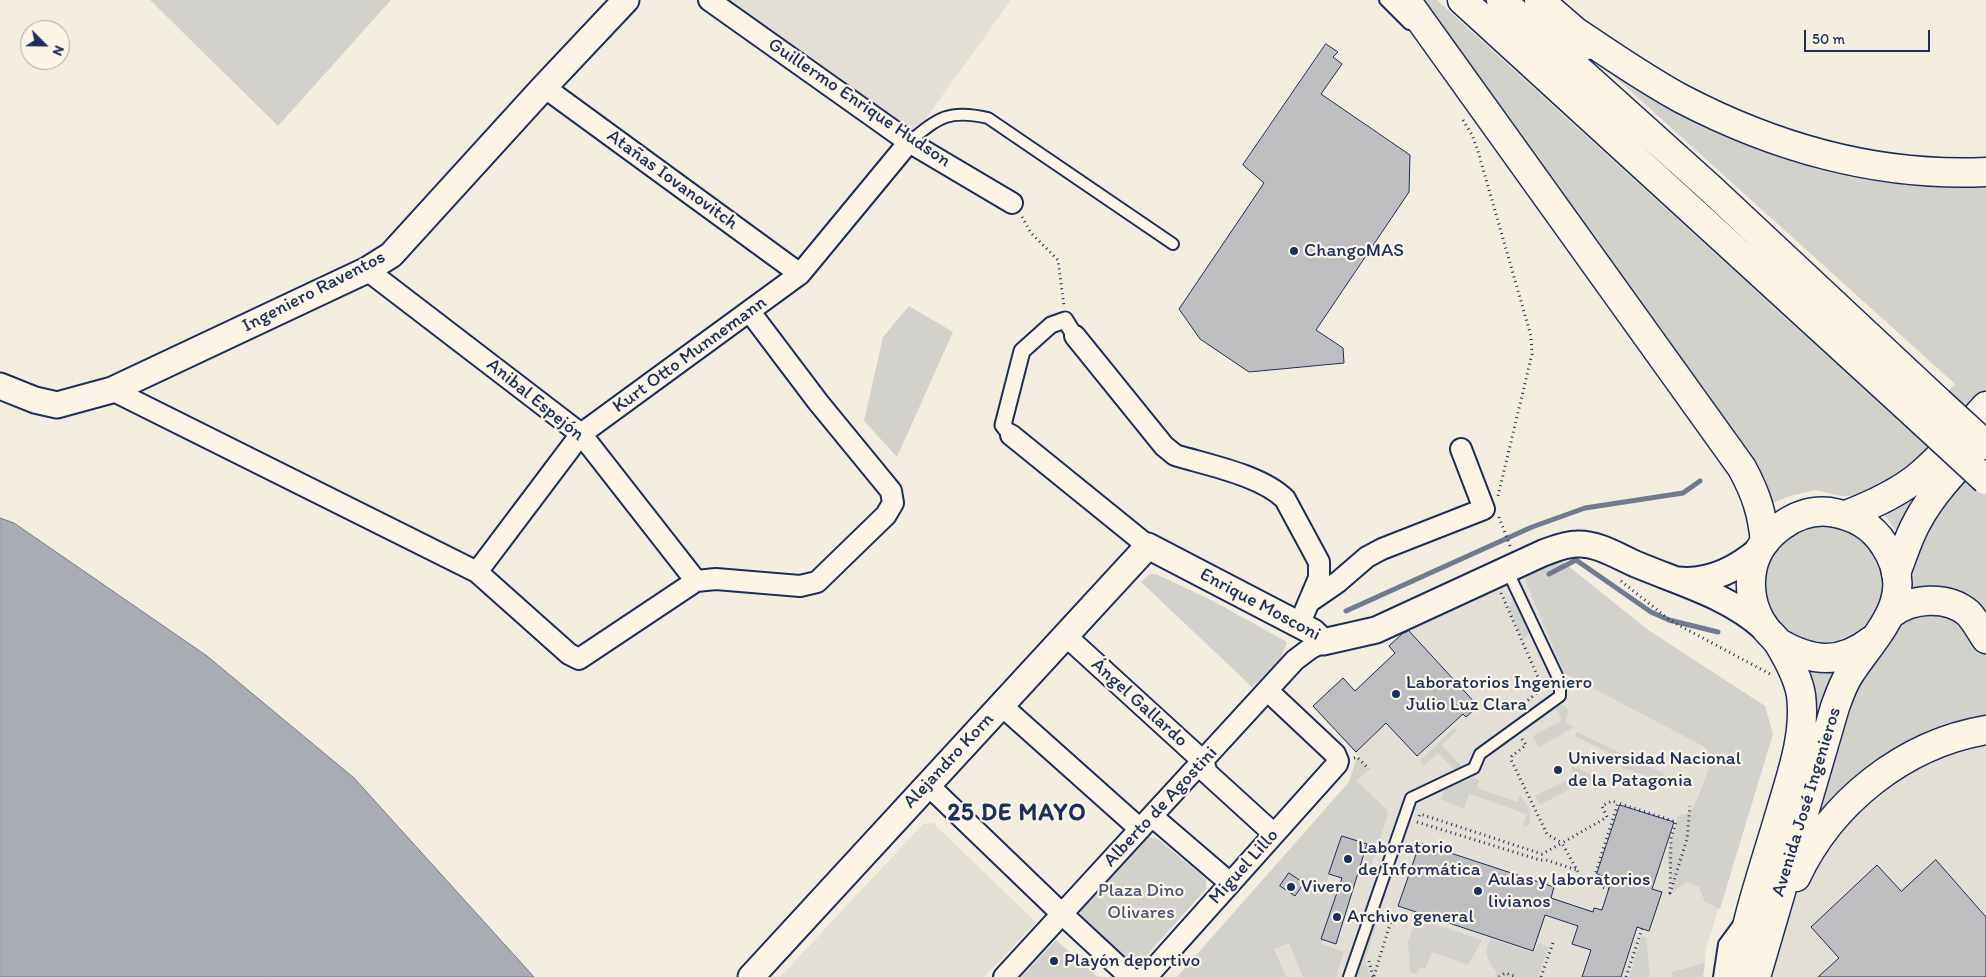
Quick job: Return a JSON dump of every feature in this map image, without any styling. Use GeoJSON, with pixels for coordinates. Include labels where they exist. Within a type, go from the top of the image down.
{"type":"FeatureCollection","features":[{"type":"Feature","properties":{"kind":"main road"},"geometry":{"type":"LineString","coordinates":[[1406,0],[1742,468],[1759,502],[1763,518],[1763,545]]}},
{"type":"Feature","properties":{"kind":"main road"},"geometry":{"type":"LineString","coordinates":[[1462,0],[1931,412],[1986,445]]}},
{"type":"Feature","properties":{"kind":"main road"},"geometry":{"type":"LineString","coordinates":[[1501,0],[1710,188],[1931,412],[1986,480]]}},
{"type":"Feature","properties":{"kind":"main road"},"geometry":{"type":"LineString","coordinates":[[1539,0],[1576,32],[1632,69],[1681,98],[1752,132],[1813,152],[1868,164],[1941,174],[1986,172]]}},
{"type":"Feature","properties":{"kind":"main road"},"geometry":{"type":"LineString","coordinates":[[1576,32],[1710,188]]}},
{"type":"Feature","properties":{"kind":"main road"},"geometry":{"type":"LineString","coordinates":[[1846,515],[1867,507],[1920,476],[1986,406]]}},
{"type":"Feature","properties":{"kind":"main road"},"geometry":{"type":"LineString","coordinates":[[1896,573],[1909,538],[1927,505],[1950,476],[1986,438]]}},
{"type":"Feature","properties":{"kind":"main road"},"geometry":{"type":"LineString","coordinates":[[1763,545],[1781,526],[1802,515],[1824,512],[1846,515],[1864,524],[1880,537],[1890,554],[1896,573]]}},
{"type":"Feature","properties":{"kind":"main road","name":"Avenida José Ingenieros"},"geometry":{"type":"LineString","coordinates":[[1750,975],[1745,934],[1795,762],[1801,729],[1800,694],[1792,668],[1756,613],[1752,597],[1751,581],[1754,564],[1763,545]]}},
{"type":"Feature","properties":{"kind":"main road","name":"Avenida José Ingenieros"},"geometry":{"type":"LineString","coordinates":[[1750,975],[1835,707],[1848,677],[1884,625],[1897,587],[1896,573]]}},
{"type":"Feature","properties":{"kind":"main road"},"geometry":{"type":"LineString","coordinates":[[1771,635],[1797,653],[1818,658],[1840,657],[1860,649],[1901,607],[1916,602],[1937,602],[1953,605],[1971,617],[1986,639]]}},
{"type":"Feature","properties":{"kind":"main road"},"geometry":{"type":"LineString","coordinates":[[1750,975],[1810,851],[1851,800],[1874,780],[1911,755],[1961,735],[1986,730]]}},
{"type":"Feature","properties":{"kind":"street","name":"Ingeniero Raventos"},"geometry":{"type":"LineString","coordinates":[[0,386],[35,400],[58,405],[112,390],[367,270],[391,255],[626,0]]}},
{"type":"Feature","properties":{"kind":"street","name":"Guillermo Enrique Hudson"},"geometry":{"type":"LineString","coordinates":[[709,0],[909,142],[1012,203]]}},
{"type":"Feature","properties":{"kind":"street","name":"Atañas Iovanovitch"},"geometry":{"type":"LineString","coordinates":[[544,87],[800,274]]}},
{"type":"Feature","properties":{"kind":"street","name":"Kurt Otto Munnemann"},"geometry":{"type":"LineString","coordinates":[[477,572],[581,434],[800,274],[909,142]]}},
{"type":"Feature","properties":{"kind":"street","name":"Anibal Espejón"},"geometry":{"type":"LineString","coordinates":[[367,270],[581,434],[696,582]]}},
{"type":"Feature","properties":{"kind":"street"},"geometry":{"type":"LineString","coordinates":[[112,390],[477,572],[569,654],[579,658],[696,582],[716,579],[800,586],[818,582],[886,515],[893,503],[891,491],[818,402],[750,312]]}},
{"type":"Feature","properties":{"kind":"street"},"geometry":{"type":"LineString","coordinates":[[1011,435],[1003,425],[1022,351],[1051,325],[1070,328],[1164,446],[1175,455],[1261,482],[1285,498],[1319,562],[1319,578],[1304,614]]}},
{"type":"Feature","properties":{"kind":"street","name":"Enrique Mosconi"},"geometry":{"type":"LineString","coordinates":[[1011,435],[1148,546],[1304,614],[1313,632],[1323,642],[1376,630],[1504,565],[1566,545],[1578,544],[1600,549],[1678,580],[1736,606],[1751,616],[1771,635]]}},
{"type":"Feature","properties":{"kind":"street"},"geometry":{"type":"LineString","coordinates":[[1304,614],[1367,557],[1382,549],[1494,510],[1461,449]]}},
{"type":"Feature","properties":{"kind":"street","name":"Enrique Mosconi"},"geometry":{"type":"LineString","coordinates":[[1678,580],[1694,581],[1729,570],[1750,558],[1763,545]]}},
{"type":"Feature","properties":{"kind":"street","name":"Alejandro Korn"},"geometry":{"type":"LineString","coordinates":[[751,977],[1148,546]]}},
{"type":"Feature","properties":{"kind":"street","name":"Ángel Gallardo"},"geometry":{"type":"LineString","coordinates":[[1066,636],[1203,761],[1207,773],[1274,834]]}},
{"type":"Feature","properties":{"kind":"street","name":"Alberto de Agostini"},"geometry":{"type":"LineString","coordinates":[[1004,977],[1295,660],[1323,642]]}},
{"type":"Feature","properties":{"kind":"street","name":"Miguel Lillo"},"geometry":{"type":"LineString","coordinates":[[1144,977],[1151,972],[1337,764],[1338,761],[1335,754],[1268,691]]}},
{"type":"Feature","properties":{"kind":"street"},"geometry":{"type":"LineString","coordinates":[[1001,705],[1146,823],[1230,884]]}},
{"type":"Feature","properties":{"kind":"street"},"geometry":{"type":"LineString","coordinates":[[927,784],[1130,977]]}},
{"type":"Feature","properties":{"kind":"lane"},"geometry":{"type":"LineString","coordinates":[[1385,0],[1473,91]]}},
{"type":"Feature","properties":{"kind":"lane"},"geometry":{"type":"LineString","coordinates":[[909,142],[931,123],[950,114],[970,114],[988,118],[1173,244]]}},
{"type":"Feature","properties":{"kind":"lane"},"geometry":{"type":"LineString","coordinates":[[1350,977],[1411,798],[1474,768],[1480,754],[1560,696],[1560,682],[1504,565]]}},
{"type":"Feature","properties":{"kind":"lane"},"geometry":{"type":"LineString","coordinates":[[1719,977],[1724,944],[1754,904]]}},
{"type":"Feature","properties":{"kind":"path"},"geometry":{"type":"LineString","coordinates":[[1462,118],[1477,148],[1531,336],[1532,354],[1494,510],[1504,565],[1540,682],[1540,690],[1521,706]]}},
{"type":"Feature","properties":{"kind":"path"},"geometry":{"type":"LineString","coordinates":[[1012,203],[1031,233],[1058,260],[1070,328]]}},
{"type":"Feature","properties":{"kind":"path"},"geometry":{"type":"LineString","coordinates":[[1615,577],[1671,621],[1775,679]]}},
{"type":"Feature","properties":{"kind":"path"},"geometry":{"type":"LineString","coordinates":[[1515,730],[1526,745],[1512,756],[1511,760],[1547,834],[1562,843],[1583,881],[1609,889]]}},
{"type":"Feature","properties":{"kind":"path"},"geometry":{"type":"LineString","coordinates":[[1357,757],[1368,769]]}},
{"type":"Feature","properties":{"kind":"path"},"geometry":{"type":"LineString","coordinates":[[1542,854],[1606,817],[1602,806],[1612,800],[1676,822],[1671,836],[1670,893],[1688,838],[1690,806]]}},
{"type":"Feature","properties":{"kind":"path"},"geometry":{"type":"LineString","coordinates":[[1592,884],[1618,802]]}},
{"type":"Feature","properties":{"kind":"path"},"geometry":{"type":"LineString","coordinates":[[1546,860],[1542,854],[1420,814],[1415,821],[1577,870]]}},
{"type":"Feature","properties":{"kind":"path"},"geometry":{"type":"LineString","coordinates":[[1373,977],[1391,922]]}},
{"type":"Feature","properties":{"kind":"path"},"geometry":{"type":"LineString","coordinates":[[1626,977],[1642,929]]}},
{"type":"Feature","properties":{"kind":"path"},"geometry":{"type":"LineString","coordinates":[[1541,977],[1554,940]]}},
{"type":"Feature","properties":{"kind":"path"},"geometry":{"type":"LineString","coordinates":[[1369,960],[1373,977]]}},
{"type":"Feature","properties":{"kind":"path"},"geometry":{"type":"LineString","coordinates":[[1499,977],[1505,973],[1517,977]]}},
{"type":"Feature","properties":{"kind":"shaded area"},"geometry":{"type":"Polygon","coordinates":[[[709,0],[1011,0],[909,142],[709,0]]]}},
{"type":"Feature","properties":{"kind":"shaded area"},"geometry":{"type":"Polygon","coordinates":[[[0,518],[14,523],[207,656],[354,778],[534,977],[0,977],[0,518]]]}},
{"type":"Feature","properties":{"kind":"shaded area","name":"Universidad Nacional de la Patagonia"},"geometry":{"type":"Polygon","coordinates":[[[1562,561],[1648,630],[1765,706],[1773,734],[1706,949],[1703,977],[1177,977],[1349,782],[1357,755],[1312,706],[1343,677],[1355,690],[1394,654],[1387,646],[1407,628],[1493,589],[1562,561]]]}},
{"type":"Feature","properties":{"kind":"shaded area"},"geometry":{"type":"Polygon","coordinates":[[[1986,730],[1986,977],[1756,977],[1786,899],[1851,800],[1986,730]]]}},
{"type":"Feature","properties":{"kind":"shaded area"},"geometry":{"type":"Polygon","coordinates":[[[933,823],[1036,922],[984,977],[780,977],[923,824],[933,823]]]}},
{"type":"Feature","properties":{"kind":"green space"},"geometry":{"type":"Polygon","coordinates":[[[150,0],[391,0],[278,126],[150,0]]]}},
{"type":"Feature","properties":{"kind":"green space"},"geometry":{"type":"Polygon","coordinates":[[[1412,0],[1437,0],[1903,425],[1913,431],[1955,384],[1606,69],[1614,59],[1703,112],[1986,178],[1986,397],[1930,458],[1861,495],[1841,496],[1815,490],[1790,496],[1770,504],[1412,0]]]}},
{"type":"Feature","properties":{"kind":"green space"},"geometry":{"type":"Polygon","coordinates":[[[909,306],[953,332],[897,457],[864,421],[883,337],[909,306]]]}},
{"type":"Feature","properties":{"kind":"green space"},"geometry":{"type":"Polygon","coordinates":[[[1986,453],[1986,619],[1975,603],[1951,590],[1932,589],[1904,592],[1910,565],[1934,512],[1986,453]]]}},
{"type":"Feature","properties":{"kind":"green space"},"geometry":{"type":"Polygon","coordinates":[[[1924,485],[1900,536],[1887,518],[1878,510],[1924,485]]]}},
{"type":"Feature","properties":{"kind":"green space"},"geometry":{"type":"Polygon","coordinates":[[[1823,522],[1835,523],[1846,527],[1856,532],[1865,540],[1873,549],[1878,559],[1882,570],[1882,594],[1878,605],[1873,615],[1865,624],[1856,632],[1846,637],[1835,641],[1823,642],[1811,641],[1800,637],[1790,632],[1781,624],[1773,615],[1768,605],[1764,594],[1763,582],[1764,570],[1768,559],[1773,549],[1781,540],[1790,532],[1800,527],[1811,523],[1823,522]]]}},
{"type":"Feature","properties":{"kind":"green space"},"geometry":{"type":"Polygon","coordinates":[[[1562,561],[1648,630],[1765,706],[1773,734],[1720,909],[1705,902],[1699,887],[1687,882],[1673,892],[1667,854],[1678,815],[1689,812],[1695,804],[1712,756],[1705,747],[1564,673],[1524,577],[1562,561]]]}},
{"type":"Feature","properties":{"kind":"green space"},"geometry":{"type":"Polygon","coordinates":[[[1150,574],[1156,574],[1211,600],[1287,642],[1279,663],[1252,687],[1141,582],[1150,574]]]}},
{"type":"Feature","properties":{"kind":"green space"},"geometry":{"type":"Polygon","coordinates":[[[1513,599],[1529,634],[1522,638],[1509,608],[1513,599]]]}},
{"type":"Feature","properties":{"kind":"green space"},"geometry":{"type":"Polygon","coordinates":[[[1952,611],[1978,641],[1986,654],[1986,722],[1956,729],[1799,858],[1845,705],[1906,614],[1952,611]]]}},
{"type":"Feature","properties":{"kind":"green space"},"geometry":{"type":"Polygon","coordinates":[[[1803,669],[1828,672],[1843,670],[1815,728],[1803,669]]]}},
{"type":"Feature","properties":{"kind":"green space"},"geometry":{"type":"Polygon","coordinates":[[[1563,705],[1569,710],[1565,722],[1574,727],[1539,747],[1533,736],[1562,720],[1556,707],[1563,705]]]}},
{"type":"Feature","properties":{"kind":"green space"},"geometry":{"type":"Polygon","coordinates":[[[1454,728],[1457,730],[1442,745],[1461,766],[1460,770],[1456,771],[1438,753],[1424,765],[1420,761],[1454,728]]]}},
{"type":"Feature","properties":{"kind":"green space"},"geometry":{"type":"Polygon","coordinates":[[[1577,732],[1663,773],[1665,777],[1661,780],[1621,768],[1625,761],[1575,736],[1577,732]]]}},
{"type":"Feature","properties":{"kind":"green space"},"geometry":{"type":"Polygon","coordinates":[[[1357,757],[1369,769],[1357,781],[1386,809],[1388,814],[1369,873],[1362,871],[1370,845],[1342,836],[1325,886],[1337,891],[1321,939],[1323,940],[1322,944],[1344,952],[1336,977],[1303,977],[1289,943],[1274,949],[1286,977],[1177,977],[1349,782],[1357,757]]]}},
{"type":"Feature","properties":{"kind":"green space"},"geometry":{"type":"Polygon","coordinates":[[[1573,766],[1604,780],[1605,785],[1595,791],[1589,779],[1540,805],[1535,796],[1574,777],[1571,767],[1573,766]]]}},
{"type":"Feature","properties":{"kind":"green space"},"geometry":{"type":"Polygon","coordinates":[[[1474,778],[1479,780],[1477,788],[1517,802],[1520,795],[1530,810],[1530,824],[1523,827],[1527,814],[1469,794],[1464,809],[1441,799],[1442,795],[1449,788],[1474,778]]]}},
{"type":"Feature","properties":{"kind":"green space","name":"Plaza Dino Olivares"},"geometry":{"type":"Polygon","coordinates":[[[1145,836],[1158,839],[1206,879],[1206,889],[1140,963],[1127,963],[1082,921],[1080,910],[1145,836]]]}},
{"type":"Feature","properties":{"kind":"green space"},"geometry":{"type":"Polygon","coordinates":[[[1376,916],[1376,927],[1365,960],[1370,977],[1355,977],[1376,916]]]}},
{"type":"Feature","properties":{"kind":"green space"},"geometry":{"type":"Polygon","coordinates":[[[1416,918],[1482,940],[1468,965],[1432,952],[1425,969],[1420,967],[1417,974],[1410,972],[1408,942],[1416,918]]]}},
{"type":"Feature","properties":{"kind":"green space"},"geometry":{"type":"Polygon","coordinates":[[[1642,936],[1646,937],[1650,977],[1629,977],[1642,936]]]}},
{"type":"Feature","properties":{"kind":"green space"},"geometry":{"type":"Polygon","coordinates":[[[1490,938],[1534,953],[1538,943],[1549,947],[1538,977],[1494,977],[1497,973],[1487,957],[1490,938]]]}},
{"type":"Feature","properties":{"kind":"green space","name":"Playón deportivo"},"geometry":{"type":"Polygon","coordinates":[[[1056,940],[1098,977],[1021,977],[1056,940]]]}},
{"type":"Feature","properties":{"kind":"green space"},"geometry":{"type":"Polygon","coordinates":[[[1705,963],[1703,977],[1672,977],[1672,972],[1705,963]]]}},
{"type":"Feature","properties":{"kind":"building","name":"ChangoMAS"},"geometry":{"type":"Polygon","coordinates":[[[1326,44],[1338,52],[1333,57],[1342,64],[1321,94],[1410,155],[1409,192],[1316,330],[1343,348],[1344,363],[1249,372],[1200,339],[1179,309],[1264,183],[1243,165],[1326,44]]]}},
{"type":"Feature","properties":{"kind":"building","name":"Laboratorios Ingeniero Julio Luz Clara"},"geometry":{"type":"Polygon","coordinates":[[[1409,631],[1478,706],[1466,717],[1463,714],[1417,756],[1386,723],[1356,752],[1313,706],[1343,678],[1355,691],[1395,653],[1389,646],[1402,634],[1409,631]]]}},
{"type":"Feature","properties":{"kind":"building","name":"Aulas y laboratorios livianos"},"geometry":{"type":"Polygon","coordinates":[[[1620,805],[1674,822],[1652,889],[1662,892],[1649,931],[1637,927],[1621,977],[1582,977],[1591,950],[1572,944],[1578,926],[1545,915],[1533,951],[1398,906],[1420,843],[1554,887],[1551,898],[1593,912],[1594,908],[1602,910],[1612,879],[1597,874],[1620,805]]]}},
{"type":"Feature","properties":{"kind":"building"},"geometry":{"type":"Polygon","coordinates":[[[1342,836],[1367,844],[1336,944],[1321,939],[1342,878],[1329,874],[1342,836]]]}},
{"type":"Feature","properties":{"kind":"building"},"geometry":{"type":"Polygon","coordinates":[[[1936,860],[1986,917],[1986,977],[1818,977],[1839,958],[1811,927],[1877,865],[1901,891],[1936,860]]]}},
{"type":"Feature","properties":{"kind":"building","name":"Vivero"},"geometry":{"type":"Polygon","coordinates":[[[1289,873],[1304,883],[1295,896],[1280,886],[1289,873]]]}},
{"type":"Feature","properties":{"kind":"waterway"},"geometry":{"type":"LineString","coordinates":[[1346,611],[1532,527],[1585,508],[1683,493],[1700,481]]}},
{"type":"Feature","properties":{"kind":"waterway"},"geometry":{"type":"LineString","coordinates":[[1549,574],[1576,560],[1651,612],[1669,620],[1718,632]]}},
{"type":"Feature","properties":{"kind":"place","name":"ChangoMAS"},"geometry":{"type":"Point","coordinates":[1294,251]}},
{"type":"Feature","properties":{"kind":"place","name":"Laboratorios Ingeniero Julio Luz Clara"},"geometry":{"type":"Point","coordinates":[1396,694]}},
{"type":"Feature","properties":{"kind":"place","name":"Universidad Nacional de la Patagonia"},"geometry":{"type":"Point","coordinates":[1558,770]}},
{"type":"Feature","properties":{"kind":"place","name":"Laboratorio de Informática"},"geometry":{"type":"Point","coordinates":[1348,859]}},
{"type":"Feature","properties":{"kind":"place","name":"Vivero"},"geometry":{"type":"Point","coordinates":[1291,887]}},
{"type":"Feature","properties":{"kind":"place","name":"Aulas y laboratorios livianos"},"geometry":{"type":"Point","coordinates":[1478,891]}},
{"type":"Feature","properties":{"kind":"place","name":"Archivo general"},"geometry":{"type":"Point","coordinates":[1337,917]}},
{"type":"Feature","properties":{"kind":"place","name":"Playón deportivo"},"geometry":{"type":"Point","coordinates":[1054,961]}},
{"type":"Feature","properties":{"kind":"district","name":"25 DE MAYO"},"geometry":{"type":"Point","coordinates":[1017,814]}}]}
